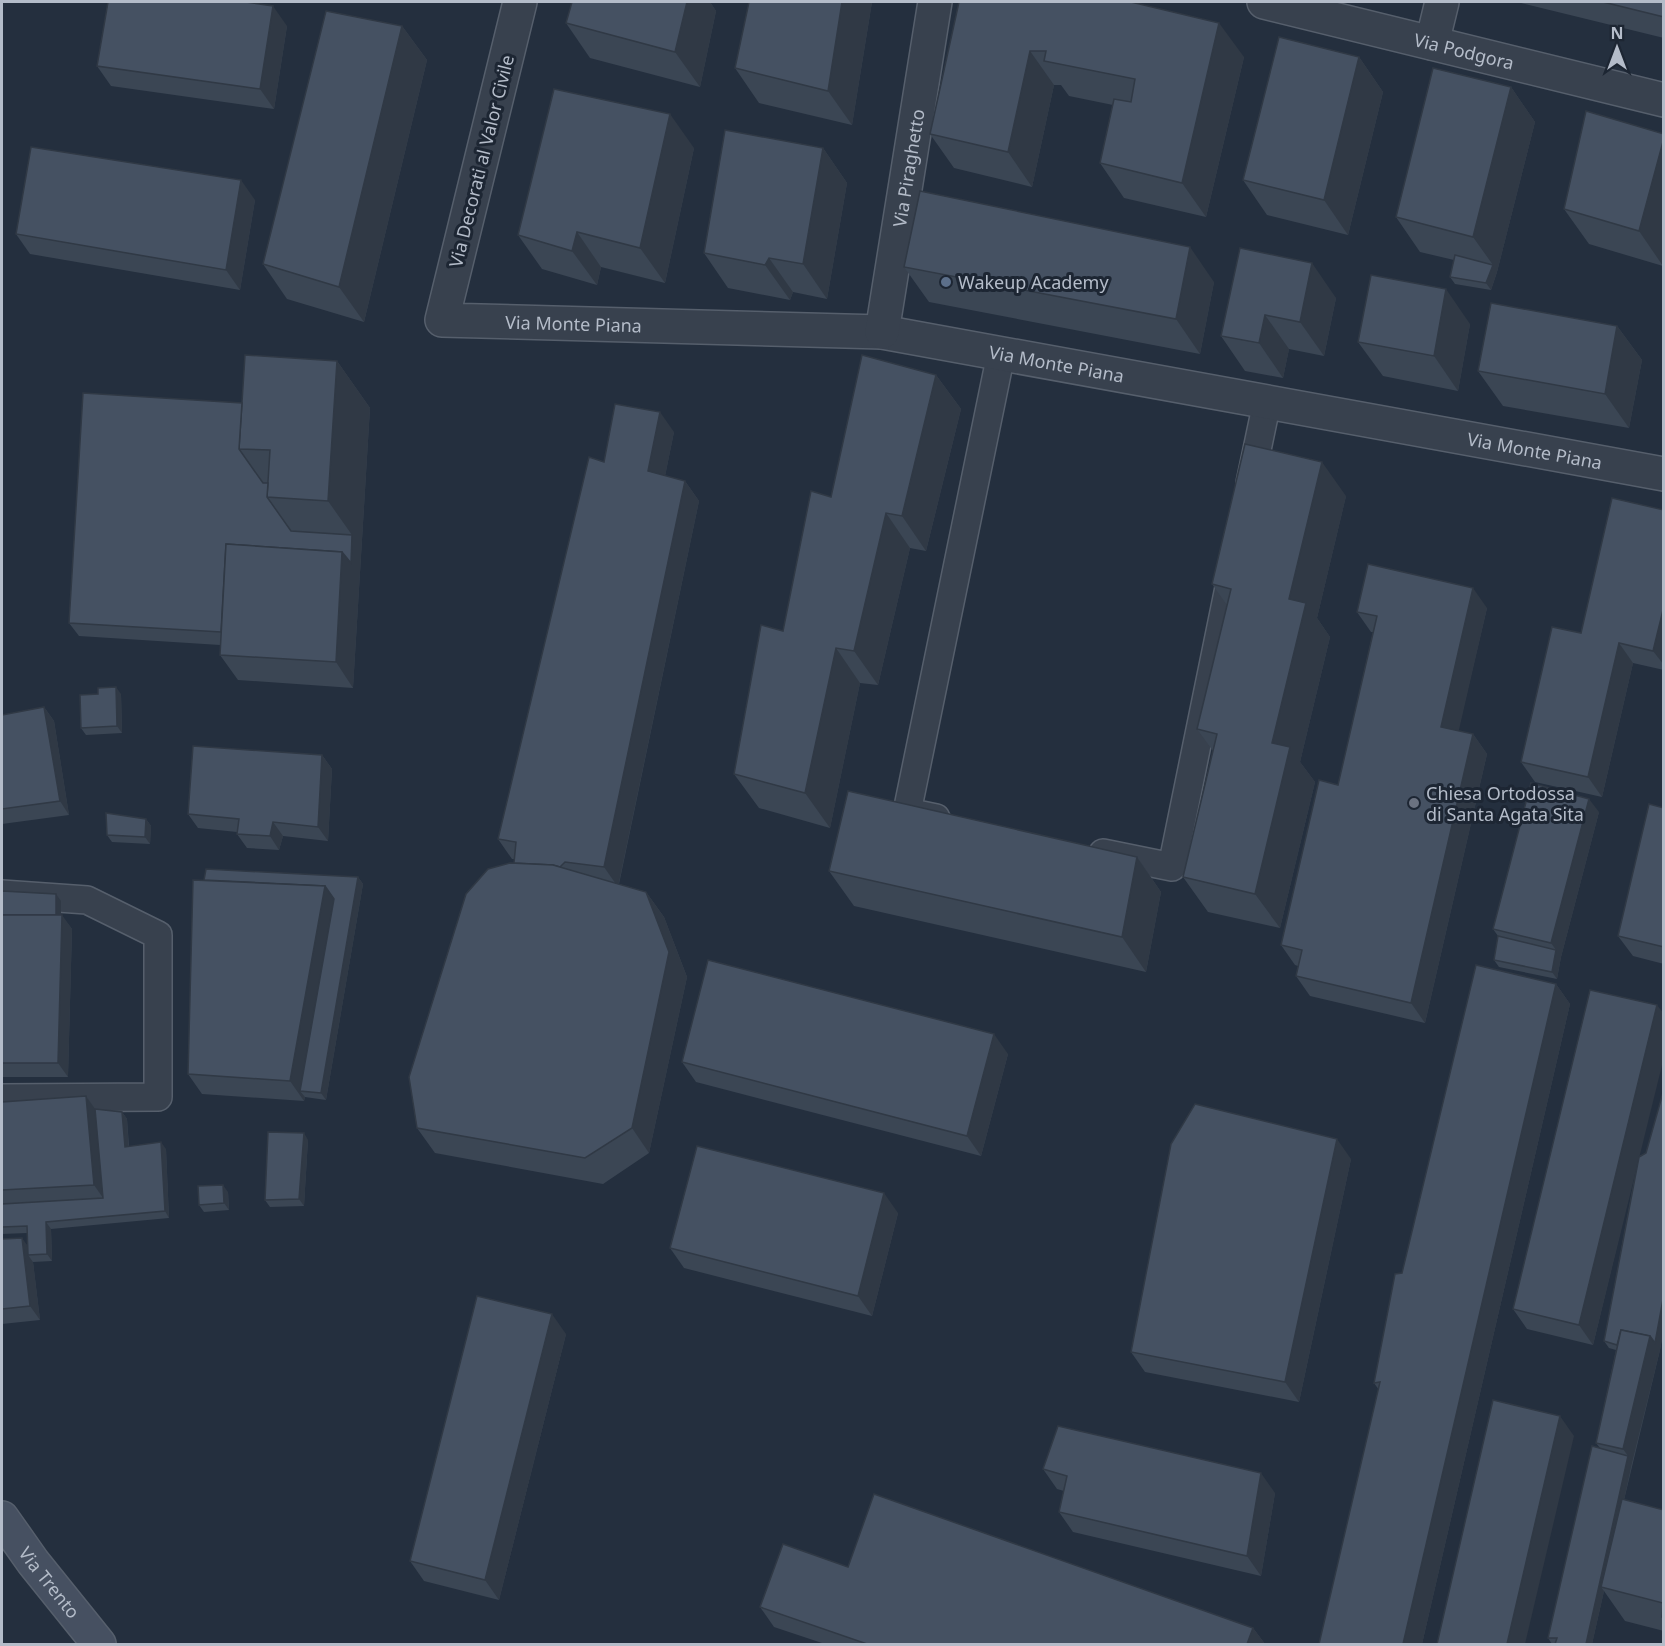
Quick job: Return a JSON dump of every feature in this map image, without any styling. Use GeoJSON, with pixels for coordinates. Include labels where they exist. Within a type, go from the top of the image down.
{"type":"FeatureCollection","features":[{"type":"Feature","properties":{"kind":"street","name":"Via Decorati al Valor Civile"},"geometry":{"type":"LineString","coordinates":[[442,320],[520,2]]}},
{"type":"Feature","properties":{"kind":"street","name":"Via Piraghetto"},"geometry":{"type":"LineString","coordinates":[[882,332],[935,2]]}},
{"type":"Feature","properties":{"kind":"street","name":"Via Podgora"},"geometry":{"type":"LineString","coordinates":[[1264,2],[1664,100]]}},
{"type":"Feature","properties":{"kind":"street"},"geometry":{"type":"LineString","coordinates":[[1432,43],[1442,2]]}},
{"type":"Feature","properties":{"kind":"street","name":"Via Monte Piana"},"geometry":{"type":"LineString","coordinates":[[442,320],[882,332],[1664,474]]}},
{"type":"Feature","properties":{"kind":"street","name":"Via Trento"},"geometry":{"type":"LineString","coordinates":[[2,1518],[33,1562],[99,1644]]}},
{"type":"Feature","properties":{"kind":"lane"},"geometry":{"type":"LineString","coordinates":[[965,824],[907,812],[1001,354]]}},
{"type":"Feature","properties":{"kind":"lane"},"geometry":{"type":"LineString","coordinates":[[1245,511],[1267,402]]}},
{"type":"Feature","properties":{"kind":"lane"},"geometry":{"type":"LineString","coordinates":[[1080,848],[1172,867],[1238,545]]}},
{"type":"Feature","properties":{"kind":"lane"},"geometry":{"type":"LineString","coordinates":[[2,894],[87,900],[158,935],[158,1097],[2,1098]]}},
{"type":"Feature","properties":{"kind":"building"},"geometry":{"type":"Polygon","coordinates":[[[108,2],[246,2],[273,6],[260,89],[97,66],[108,2]]]}},
{"type":"Feature","properties":{"kind":"building"},"geometry":{"type":"Polygon","coordinates":[[[572,2],[687,2],[675,52],[566,23],[572,2]]]}},
{"type":"Feature","properties":{"kind":"building"},"geometry":{"type":"Polygon","coordinates":[[[749,2],[842,2],[828,91],[735,68],[749,2]]]}},
{"type":"Feature","properties":{"kind":"building"},"geometry":{"type":"Polygon","coordinates":[[[959,2],[1131,2],[1219,23],[1182,183],[1100,163],[1114,99],[1131,102],[1135,79],[1044,61],[1046,51],[1030,51],[1008,152],[930,134],[959,2]]]}},
{"type":"Feature","properties":{"kind":"building"},"geometry":{"type":"Polygon","coordinates":[[[1603,2],[1664,2],[1664,17],[1603,2]]]}},
{"type":"Feature","properties":{"kind":"building"},"geometry":{"type":"Polygon","coordinates":[[[326,11],[402,26],[339,287],[263,264],[326,11]]]}},
{"type":"Feature","properties":{"kind":"building"},"geometry":{"type":"Polygon","coordinates":[[[1279,37],[1359,57],[1324,200],[1243,180],[1279,37]]]}},
{"type":"Feature","properties":{"kind":"building"},"geometry":{"type":"Polygon","coordinates":[[[1433,68],[1511,87],[1473,237],[1396,217],[1433,68]]]}},
{"type":"Feature","properties":{"kind":"building"},"geometry":{"type":"Polygon","coordinates":[[[554,89],[670,114],[640,248],[577,232],[572,251],[518,235],[554,89]]]}},
{"type":"Feature","properties":{"kind":"building"},"geometry":{"type":"Polygon","coordinates":[[[1586,111],[1664,134],[1639,231],[1564,209],[1586,111]]]}},
{"type":"Feature","properties":{"kind":"building"},"geometry":{"type":"Polygon","coordinates":[[[725,130],[823,148],[803,264],[769,258],[765,265],[704,253],[725,130]]]}},
{"type":"Feature","properties":{"kind":"building"},"geometry":{"type":"Polygon","coordinates":[[[31,147],[241,180],[226,270],[16,234],[31,147]]]}},
{"type":"Feature","properties":{"kind":"building"},"geometry":{"type":"Polygon","coordinates":[[[920,191],[1190,247],[1176,319],[904,267],[920,191]]]}},
{"type":"Feature","properties":{"kind":"building"},"geometry":{"type":"Polygon","coordinates":[[[1240,248],[1312,263],[1300,322],[1265,315],[1259,343],[1221,336],[1240,248]]]}},
{"type":"Feature","properties":{"kind":"building"},"geometry":{"type":"Polygon","coordinates":[[[1455,255],[1493,265],[1486,283],[1450,277],[1455,255]]]}},
{"type":"Feature","properties":{"kind":"building"},"geometry":{"type":"Polygon","coordinates":[[[1371,275],[1446,289],[1434,356],[1358,342],[1371,275]]]}},
{"type":"Feature","properties":{"kind":"building"},"geometry":{"type":"Polygon","coordinates":[[[1491,303],[1617,326],[1605,394],[1478,371],[1491,303]]]}},
{"type":"Feature","properties":{"kind":"building"},"geometry":{"type":"Polygon","coordinates":[[[245,355],[337,361],[328,501],[267,497],[270,450],[239,449],[245,355]]]}},
{"type":"Feature","properties":{"kind":"building"},"geometry":{"type":"Polygon","coordinates":[[[862,355],[936,375],[902,516],[886,513],[854,651],[836,648],[805,793],[734,774],[761,625],[783,631],[811,491],[831,497],[862,355]]]}},
{"type":"Feature","properties":{"kind":"building"},"geometry":{"type":"Polygon","coordinates":[[[83,393],[242,403],[239,449],[263,483],[268,483],[267,497],[291,531],[352,535],[351,563],[342,552],[226,544],[221,632],[69,623],[83,393]]]}},
{"type":"Feature","properties":{"kind":"building"},"geometry":{"type":"Polygon","coordinates":[[[615,404],[660,412],[648,471],[685,481],[604,867],[565,862],[560,867],[514,863],[516,842],[498,839],[589,457],[604,462],[615,404]]]}},
{"type":"Feature","properties":{"kind":"building"},"geometry":{"type":"Polygon","coordinates":[[[1245,444],[1322,462],[1289,599],[1306,603],[1272,743],[1290,747],[1255,894],[1183,877],[1217,734],[1197,729],[1231,589],[1212,584],[1245,444]]]}},
{"type":"Feature","properties":{"kind":"building"},"geometry":{"type":"Polygon","coordinates":[[[1612,498],[1664,510],[1664,606],[1653,651],[1619,643],[1588,777],[1521,762],[1552,627],[1581,633],[1612,498]]]}},
{"type":"Feature","properties":{"kind":"building"},"geometry":{"type":"Polygon","coordinates":[[[226,544],[342,552],[336,662],[220,655],[226,544]]]}},
{"type":"Feature","properties":{"kind":"building","name":"Chiesa Ortodossa di Santa Agata Sita"},"geometry":{"type":"Polygon","coordinates":[[[1368,564],[1473,588],[1441,727],[1473,734],[1411,1003],[1296,976],[1302,950],[1281,945],[1319,780],[1338,785],[1377,616],[1357,612],[1368,564]]]}},
{"type":"Feature","properties":{"kind":"building"},"geometry":{"type":"Polygon","coordinates":[[[116,687],[117,726],[81,728],[80,695],[98,694],[98,688],[116,687]]]}},
{"type":"Feature","properties":{"kind":"building"},"geometry":{"type":"Polygon","coordinates":[[[44,707],[60,801],[2,809],[2,715],[44,707]]]}},
{"type":"Feature","properties":{"kind":"building"},"geometry":{"type":"Polygon","coordinates":[[[193,746],[322,755],[318,827],[273,822],[270,836],[237,834],[239,819],[188,814],[193,746]]]}},
{"type":"Feature","properties":{"kind":"building"},"geometry":{"type":"Polygon","coordinates":[[[1531,783],[1589,799],[1551,943],[1493,929],[1531,783]]]}},
{"type":"Feature","properties":{"kind":"building"},"geometry":{"type":"Polygon","coordinates":[[[848,791],[1137,857],[1122,937],[829,871],[848,791]]]}},
{"type":"Feature","properties":{"kind":"building"},"geometry":{"type":"Polygon","coordinates":[[[1649,804],[1664,808],[1664,947],[1618,936],[1649,804]]]}},
{"type":"Feature","properties":{"kind":"building"},"geometry":{"type":"Polygon","coordinates":[[[106,813],[146,819],[145,837],[107,835],[106,813]]]}},
{"type":"Feature","properties":{"kind":"building"},"geometry":{"type":"Polygon","coordinates":[[[510,863],[553,865],[646,892],[669,952],[632,1128],[585,1158],[417,1128],[409,1077],[466,894],[488,869],[510,863]]]}},
{"type":"Feature","properties":{"kind":"building"},"geometry":{"type":"Polygon","coordinates":[[[206,869],[358,877],[321,1093],[300,1091],[334,899],[325,886],[204,880],[206,869]]]}},
{"type":"Feature","properties":{"kind":"building"},"geometry":{"type":"Polygon","coordinates":[[[193,880],[325,886],[290,1081],[188,1074],[193,880]]]}},
{"type":"Feature","properties":{"kind":"building"},"geometry":{"type":"Polygon","coordinates":[[[2,891],[56,894],[56,915],[2,915],[2,891]]]}},
{"type":"Feature","properties":{"kind":"building"},"geometry":{"type":"Polygon","coordinates":[[[2,915],[62,915],[58,1063],[2,1063],[2,915]]]}},
{"type":"Feature","properties":{"kind":"building"},"geometry":{"type":"Polygon","coordinates":[[[1498,936],[1556,950],[1552,972],[1494,960],[1498,936]]]}},
{"type":"Feature","properties":{"kind":"building"},"geometry":{"type":"Polygon","coordinates":[[[708,960],[994,1034],[967,1136],[682,1062],[708,960]]]}},
{"type":"Feature","properties":{"kind":"building"},"geometry":{"type":"Polygon","coordinates":[[[1476,965],[1556,984],[1403,1644],[1319,1644],[1380,1382],[1374,1383],[1395,1274],[1402,1273],[1476,965]]]}},
{"type":"Feature","properties":{"kind":"building"},"geometry":{"type":"Polygon","coordinates":[[[1590,990],[1657,1005],[1579,1325],[1513,1309],[1590,990]]]}},
{"type":"Feature","properties":{"kind":"building"},"geometry":{"type":"Polygon","coordinates":[[[1664,1089],[1664,1294],[1655,1343],[1650,1336],[1621,1330],[1617,1345],[1604,1341],[1639,1157],[1646,1153],[1664,1089]]]}},
{"type":"Feature","properties":{"kind":"building"},"geometry":{"type":"Polygon","coordinates":[[[86,1096],[94,1185],[2,1190],[2,1102],[86,1096]]]}},
{"type":"Feature","properties":{"kind":"building"},"geometry":{"type":"Polygon","coordinates":[[[1195,1104],[1337,1139],[1285,1382],[1131,1352],[1171,1144],[1195,1104]]]}},
{"type":"Feature","properties":{"kind":"building"},"geometry":{"type":"Polygon","coordinates":[[[95,1109],[122,1112],[125,1147],[161,1142],[165,1211],[46,1222],[47,1254],[28,1255],[27,1226],[2,1227],[2,1204],[103,1198],[95,1109]]]}},
{"type":"Feature","properties":{"kind":"building"},"geometry":{"type":"Polygon","coordinates":[[[268,1132],[304,1133],[299,1199],[265,1200],[268,1132]]]}},
{"type":"Feature","properties":{"kind":"building"},"geometry":{"type":"Polygon","coordinates":[[[697,1146],[884,1193],[858,1296],[670,1248],[697,1146]]]}},
{"type":"Feature","properties":{"kind":"building"},"geometry":{"type":"Polygon","coordinates":[[[223,1185],[224,1203],[199,1205],[198,1186],[223,1185]]]}},
{"type":"Feature","properties":{"kind":"building"},"geometry":{"type":"Polygon","coordinates":[[[22,1238],[30,1306],[2,1309],[2,1239],[22,1238]]]}},
{"type":"Feature","properties":{"kind":"building"},"geometry":{"type":"Polygon","coordinates":[[[477,1296],[552,1314],[485,1580],[410,1561],[477,1296]]]}},
{"type":"Feature","properties":{"kind":"building"},"geometry":{"type":"Polygon","coordinates":[[[1621,1330],[1650,1336],[1623,1449],[1596,1443],[1621,1330]]]}},
{"type":"Feature","properties":{"kind":"building"},"geometry":{"type":"Polygon","coordinates":[[[1493,1400],[1560,1416],[1507,1644],[1437,1644],[1493,1400]]]}},
{"type":"Feature","properties":{"kind":"building"},"geometry":{"type":"Polygon","coordinates":[[[1058,1426],[1261,1473],[1247,1556],[1059,1512],[1067,1476],[1043,1469],[1058,1426]]]}},
{"type":"Feature","properties":{"kind":"building"},"geometry":{"type":"Polygon","coordinates":[[[1592,1446],[1628,1456],[1586,1644],[1555,1644],[1557,1638],[1548,1638],[1592,1446]]]}},
{"type":"Feature","properties":{"kind":"building"},"geometry":{"type":"Polygon","coordinates":[[[874,1494],[1253,1628],[1247,1644],[867,1644],[760,1607],[783,1544],[848,1567],[874,1494]]]}},
{"type":"Feature","properties":{"kind":"building"},"geometry":{"type":"Polygon","coordinates":[[[1622,1499],[1664,1510],[1664,1617],[1662,1617],[1663,1603],[1601,1587],[1622,1499]]]}},
{"type":"Feature","properties":{"kind":"place","name":"Wakeup Academy"},"geometry":{"type":"Point","coordinates":[946,282]}},
{"type":"Feature","properties":{"kind":"place","name":"Chiesa Ortodossa di Santa Agata Sita"},"geometry":{"type":"Point","coordinates":[1414,803]}}]}
